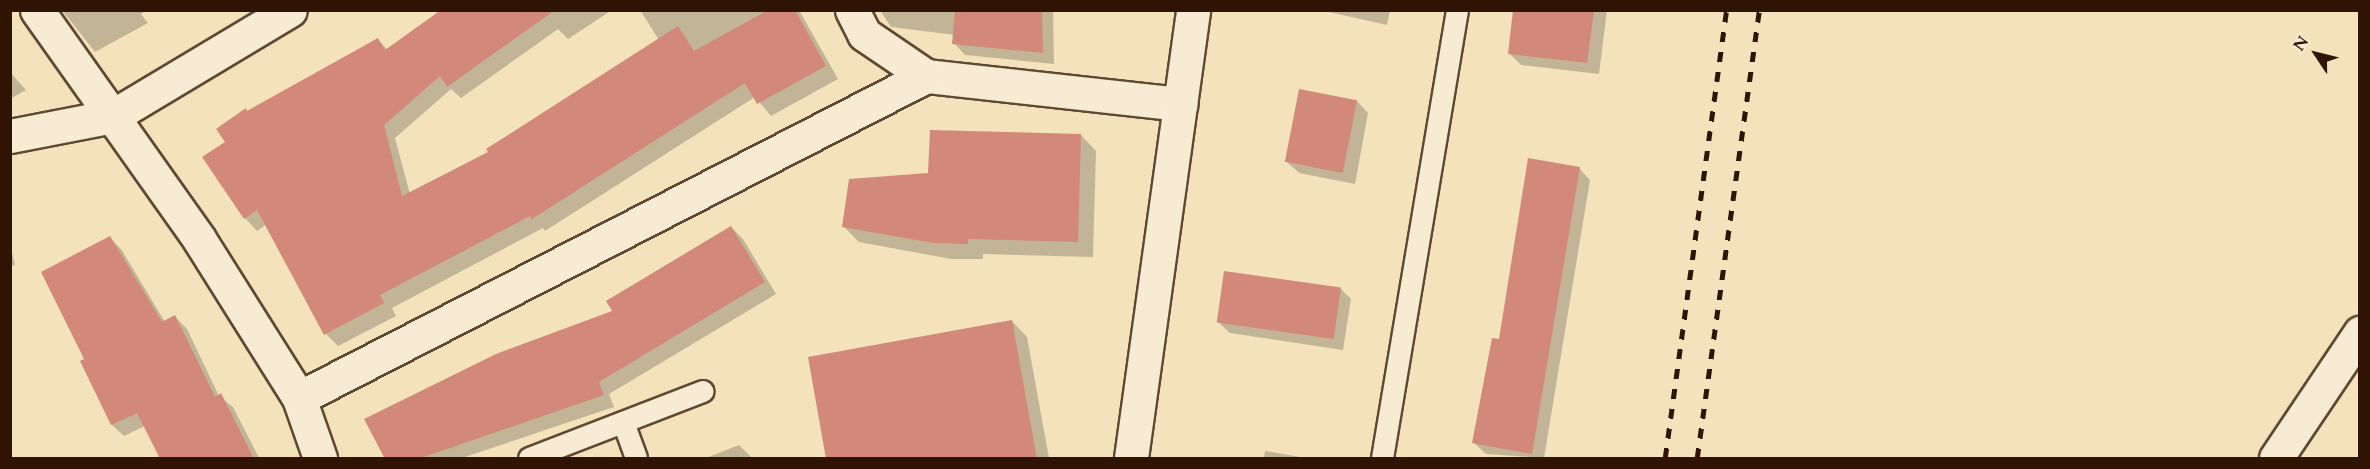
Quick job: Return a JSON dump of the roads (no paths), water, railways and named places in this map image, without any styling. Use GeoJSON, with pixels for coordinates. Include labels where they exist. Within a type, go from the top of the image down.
{"type":"FeatureCollection","features":[{"type":"Feature","properties":{"kind":"street"},"geometry":{"type":"LineString","coordinates":[[37,10],[199,239],[299,398],[320,459]]}},
{"type":"Feature","properties":{"kind":"street"},"geometry":{"type":"LineString","coordinates":[[10,136],[113,116],[290,10]]}},
{"type":"Feature","properties":{"kind":"street"},"geometry":{"type":"LineString","coordinates":[[852,10],[864,34],[926,76],[1180,104]]}},
{"type":"Feature","properties":{"kind":"street"},"geometry":{"type":"LineString","coordinates":[[1131,459],[1193,10]]}},
{"type":"Feature","properties":{"kind":"street"},"geometry":{"type":"LineString","coordinates":[[299,398],[926,76]]}},
{"type":"Feature","properties":{"kind":"street"},"geometry":{"type":"LineString","coordinates":[[2276,459],[2360,333]]}},
{"type":"Feature","properties":{"kind":"lane"},"geometry":{"type":"LineString","coordinates":[[1382,459],[1457,10]]}},
{"type":"Feature","properties":{"kind":"lane"},"geometry":{"type":"LineString","coordinates":[[529,459],[703,391]]}},
{"type":"Feature","properties":{"kind":"lane"},"geometry":{"type":"LineString","coordinates":[[623,422],[636,459]]}},
{"type":"Feature","properties":{"kind":"railway"},"geometry":{"type":"LineString","coordinates":[[1665,458],[1726,10]]}},
{"type":"Feature","properties":{"kind":"railway"},"geometry":{"type":"LineString","coordinates":[[1697,458],[1759,10]]}}]}
